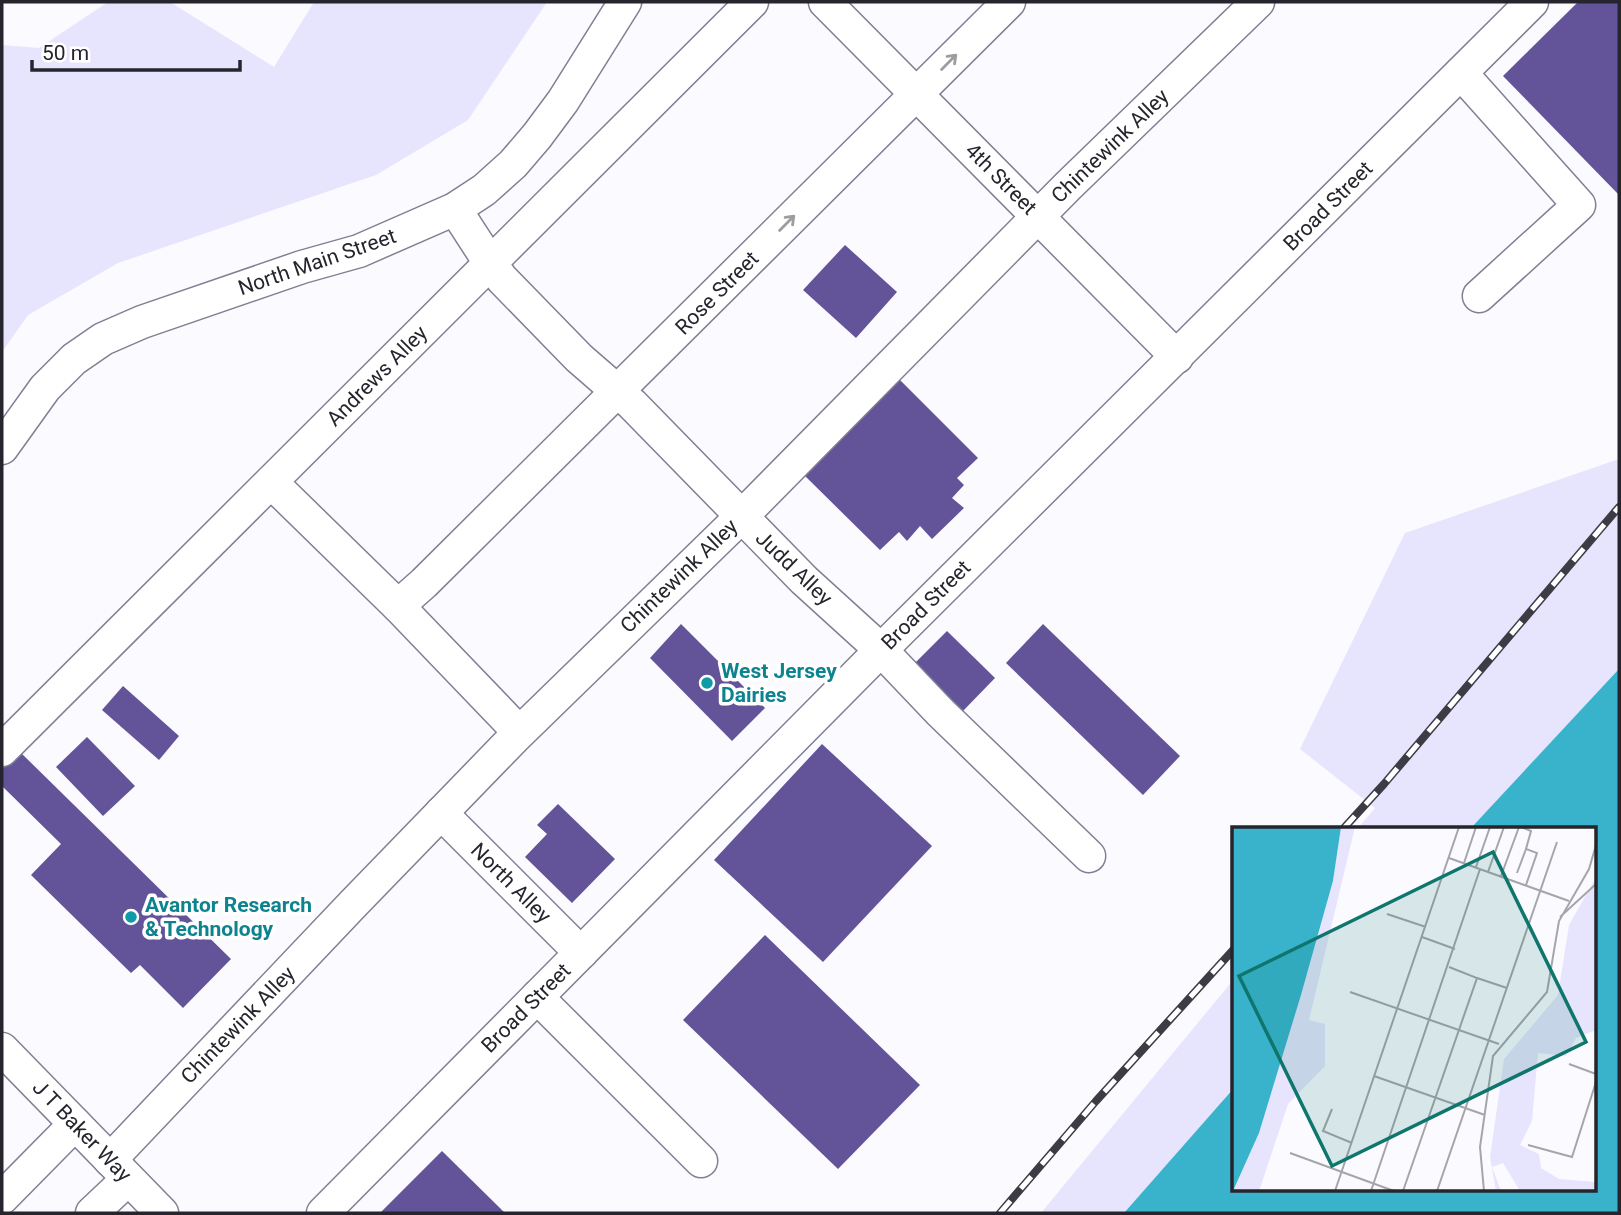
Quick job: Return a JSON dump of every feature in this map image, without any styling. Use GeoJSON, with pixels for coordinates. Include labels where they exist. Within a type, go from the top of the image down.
{"type":"FeatureCollection","features":[{"type":"Feature","properties":{"kind":"street","name":"North Main Street"},"geometry":{"type":"LineString","coordinates":[[2,447],[45,388],[74,359],[103,339],[142,322],[302,267],[359,251],[454,209],[484,190],[513,164],[537,136],[563,101],[625,2]]}},
{"type":"Feature","properties":{"kind":"street","name":"Andrews Alley"},"geometry":{"type":"LineString","coordinates":[[2,750],[752,2]]}},
{"type":"Feature","properties":{"kind":"street","name":"4th Street"},"geometry":{"type":"LineString","coordinates":[[825,2],[1177,357]]}},
{"type":"Feature","properties":{"kind":"street","name":"Rose Street"},"geometry":{"type":"LineString","coordinates":[[398,606],[618,392],[1009,2]]}},
{"type":"Feature","properties":{"kind":"street","name":"Chintewink Alley"},"geometry":{"type":"LineString","coordinates":[[92,1213],[119,1170],[441,813],[1038,217],[1258,2]]}},
{"type":"Feature","properties":{"kind":"street","name":"Broad Street"},"geometry":{"type":"LineString","coordinates":[[323,1213],[881,650],[1532,2]]}},
{"type":"Feature","properties":{"kind":"street"},"geometry":{"type":"LineString","coordinates":[[1461,73],[1580,205],[1479,296]]}},
{"type":"Feature","properties":{"kind":"street","name":"Judd Alley"},"geometry":{"type":"LineString","coordinates":[[454,209],[502,279],[579,358],[618,392],[804,580],[881,650],[940,712],[1089,856]]}},
{"type":"Feature","properties":{"kind":"street"},"geometry":{"type":"LineString","coordinates":[[271,482],[398,606],[519,733]]}},
{"type":"Feature","properties":{"kind":"street","name":"North Alley"},"geometry":{"type":"LineString","coordinates":[[441,813],[581,953]]}},
{"type":"Feature","properties":{"kind":"street"},"geometry":{"type":"LineString","coordinates":[[537,997],[701,1161]]}},
{"type":"Feature","properties":{"kind":"street","name":"J T Baker Way"},"geometry":{"type":"LineString","coordinates":[[8,1070],[75,1124],[162,1213]]}},
{"type":"Feature","properties":{"kind":"street"},"geometry":{"type":"LineString","coordinates":[[2,1198],[75,1124]]}},
{"type":"Feature","properties":{"kind":"shaded area"},"geometry":{"type":"Polygon","coordinates":[[[108,2],[170,2],[274,67],[314,2],[547,2],[468,120],[376,175],[118,263],[28,315],[2,352],[2,45],[39,48],[108,2]]]}},
{"type":"Feature","properties":{"kind":"shaded area"},"geometry":{"type":"Polygon","coordinates":[[[1619,459],[1619,670],[1472,827],[1359,827],[1375,808],[1300,749],[1405,533],[1619,459]]]}},
{"type":"Feature","properties":{"kind":"shaded area"},"geometry":{"type":"Polygon","coordinates":[[[1232,981],[1232,1090],[1124,1213],[1041,1213],[1232,981]]]}},
{"type":"Feature","properties":{"kind":"water"},"geometry":{"type":"Polygon","coordinates":[[[1619,669],[1619,1213],[1124,1213],[1232,1090],[1232,1190],[1596,1190],[1596,827],[1472,827],[1619,669]]]}},
{"type":"Feature","properties":{"kind":"building"},"geometry":{"type":"Polygon","coordinates":[[[1578,2],[1619,3],[1619,195],[1503,76],[1578,2]]]}},
{"type":"Feature","properties":{"kind":"building"},"geometry":{"type":"Polygon","coordinates":[[[845,245],[897,292],[856,338],[803,290],[845,245]]]}},
{"type":"Feature","properties":{"kind":"building"},"geometry":{"type":"Polygon","coordinates":[[[898,378],[978,458],[957,478],[964,485],[952,498],[964,508],[932,539],[920,526],[907,541],[899,532],[880,550],[802,473],[898,378]]]}},
{"type":"Feature","properties":{"kind":"building","name":"West Jersey Dairies"},"geometry":{"type":"Polygon","coordinates":[[[681,624],[765,708],[732,741],[650,658],[681,624]]]}},
{"type":"Feature","properties":{"kind":"building"},"geometry":{"type":"Polygon","coordinates":[[[1043,624],[1180,756],[1143,795],[1006,663],[1043,624]]]}},
{"type":"Feature","properties":{"kind":"building"},"geometry":{"type":"Polygon","coordinates":[[[947,631],[995,678],[962,712],[914,664],[947,631]]]}},
{"type":"Feature","properties":{"kind":"building"},"geometry":{"type":"Polygon","coordinates":[[[123,686],[179,736],[159,760],[102,710],[123,686]]]}},
{"type":"Feature","properties":{"kind":"building"},"geometry":{"type":"Polygon","coordinates":[[[87,737],[135,786],[103,816],[56,767],[87,737]]]}},
{"type":"Feature","properties":{"kind":"building"},"geometry":{"type":"Polygon","coordinates":[[[822,744],[932,846],[823,962],[714,860],[822,744]]]}},
{"type":"Feature","properties":{"kind":"building","name":"Avantor Research & Technology"},"geometry":{"type":"Polygon","coordinates":[[[19,751],[231,959],[183,1008],[140,965],[131,973],[31,875],[61,844],[2,786],[2,769],[19,751]]]}},
{"type":"Feature","properties":{"kind":"building"},"geometry":{"type":"Polygon","coordinates":[[[558,804],[615,859],[572,903],[525,857],[547,834],[537,825],[558,804]]]}},
{"type":"Feature","properties":{"kind":"building"},"geometry":{"type":"Polygon","coordinates":[[[765,935],[920,1085],[838,1169],[683,1020],[765,935]]]}},
{"type":"Feature","properties":{"kind":"building"},"geometry":{"type":"Polygon","coordinates":[[[442,1151],[505,1213],[380,1213],[442,1151]]]}},
{"type":"Feature","properties":{"kind":"railway"},"geometry":{"type":"LineString","coordinates":[[1345,827],[1619,507]]}},
{"type":"Feature","properties":{"kind":"railway"},"geometry":{"type":"LineString","coordinates":[[1000,1213],[1096,1101],[1232,951]]}},
{"type":"Feature","properties":{"kind":"place","name":"West Jersey Dairies"},"geometry":{"type":"Point","coordinates":[707,683]}},
{"type":"Feature","properties":{"kind":"place","name":"Avantor Research & Technology"},"geometry":{"type":"Point","coordinates":[131,917]}}]}
